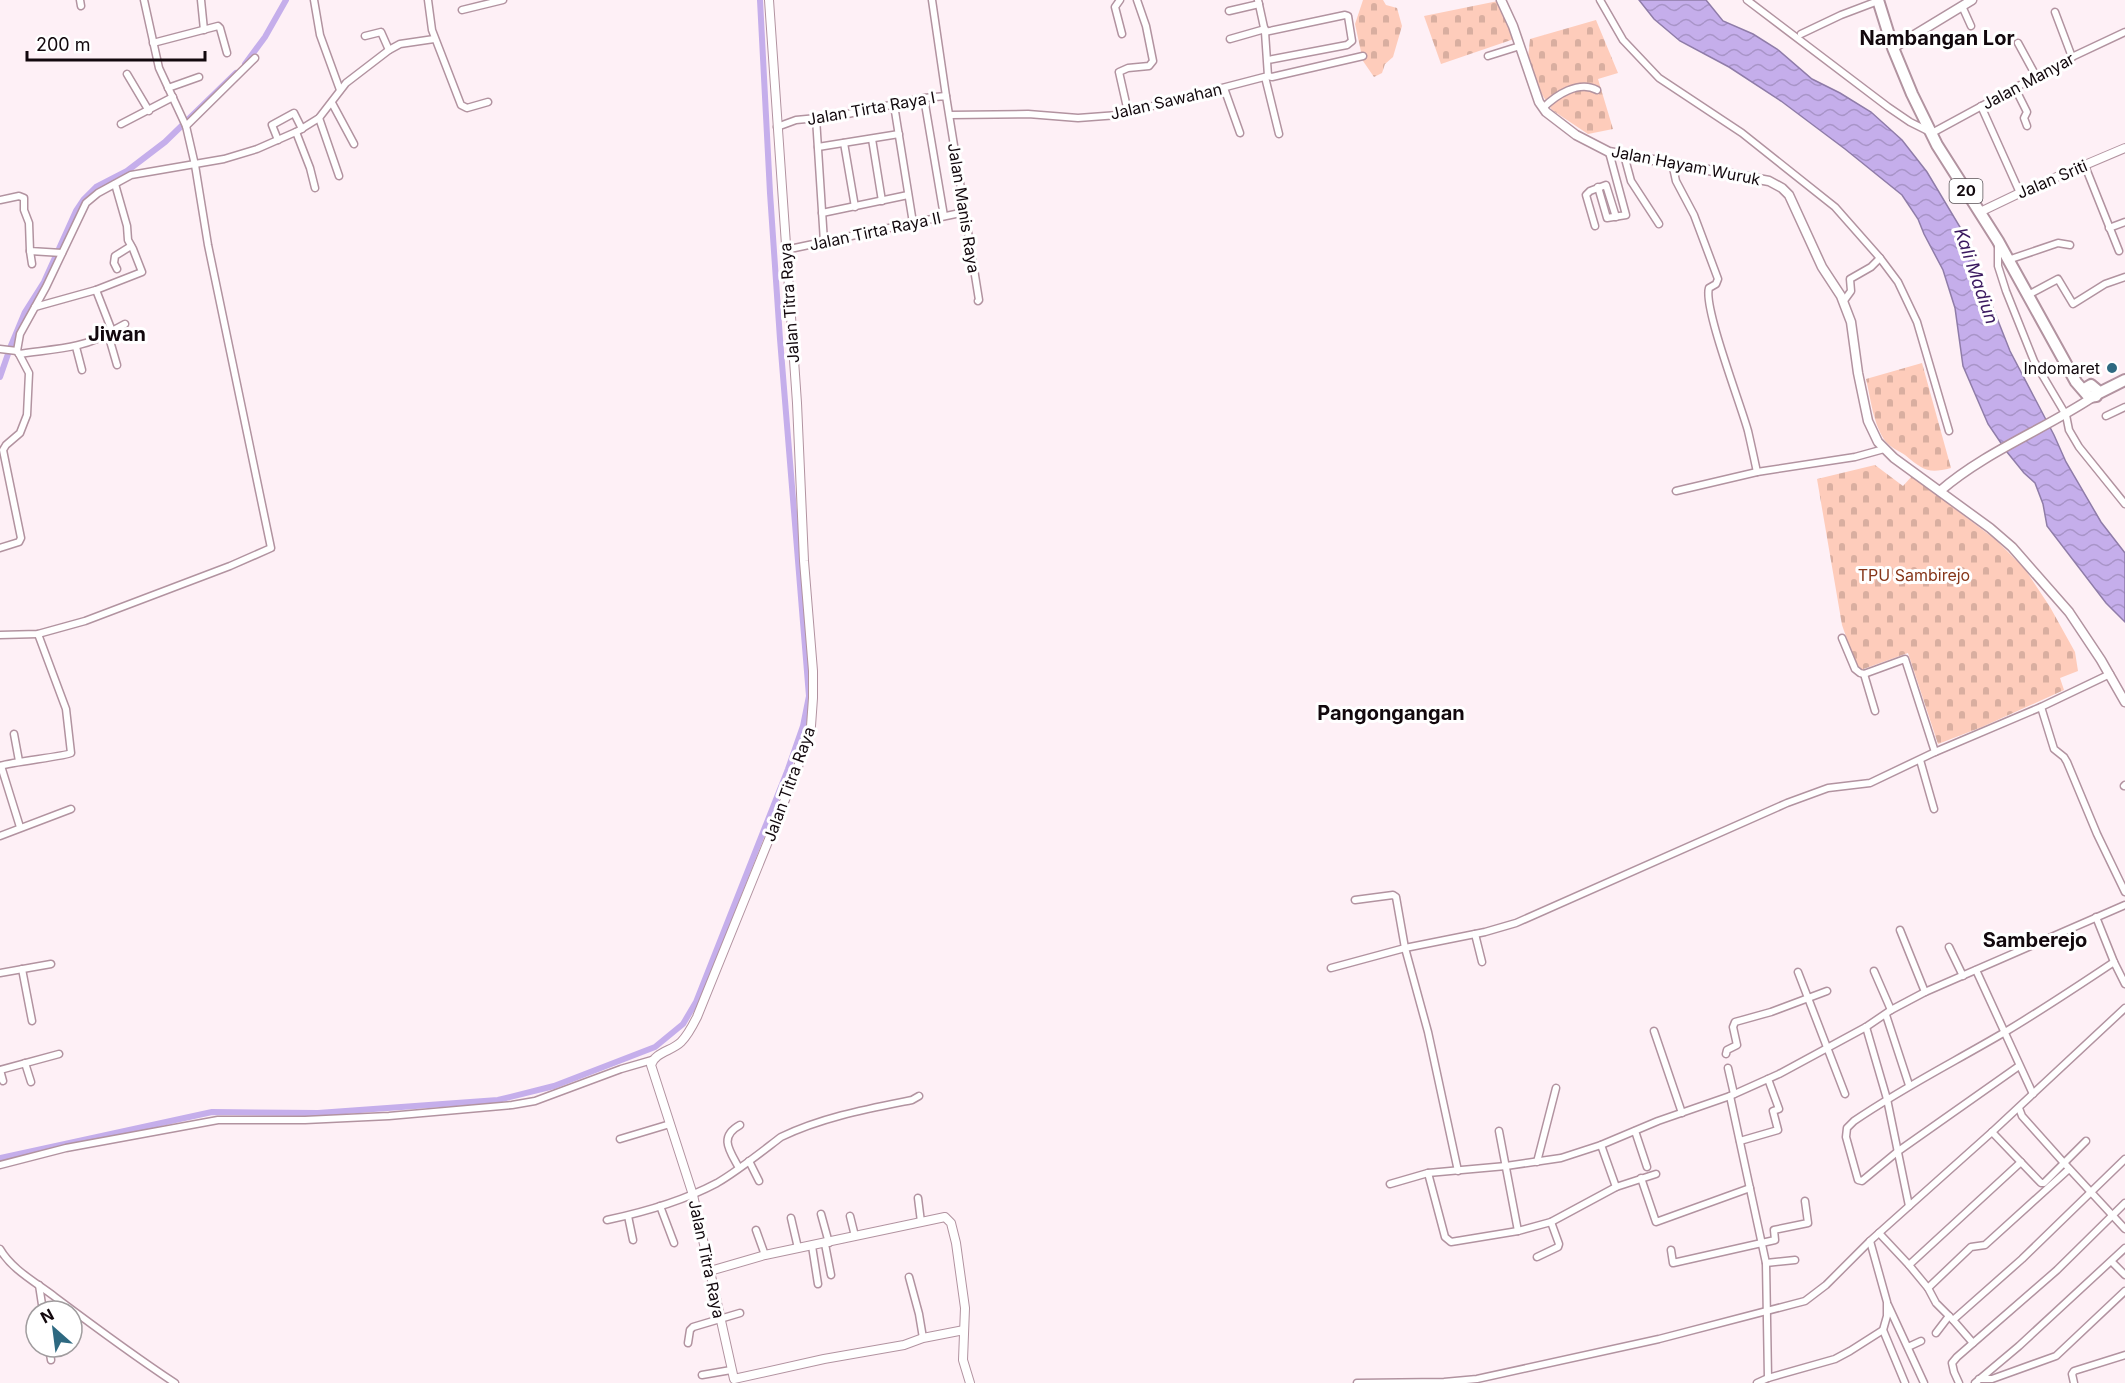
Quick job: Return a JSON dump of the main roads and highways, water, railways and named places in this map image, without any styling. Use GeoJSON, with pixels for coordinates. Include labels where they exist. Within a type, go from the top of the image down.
{"type":"FeatureCollection","features":[{"type":"Feature","properties":{"kind":"highway","name":"20"},"geometry":{"type":"LineString","coordinates":[[1878,1],[1893,48],[1912,94],[1947,163],[1998,241],[2072,374],[2092,392]]}},
{"type":"Feature","properties":{"kind":"highway"},"geometry":{"type":"LineString","coordinates":[[2092,392],[2125,378]]}},
{"type":"Feature","properties":{"kind":"main road","name":"Jalan Hayam Wuruk"},"geometry":{"type":"LineString","coordinates":[[1501,0],[1520,46],[1533,88],[1543,108],[1576,135],[1609,152],[1760,179],[1782,188],[1794,203],[1822,267],[1844,302],[1851,322],[1868,421],[1878,442],[1884,449],[2012,547],[2068,612],[2110,674],[2125,702]]}},
{"type":"Feature","properties":{"kind":"main road"},"geometry":{"type":"LineString","coordinates":[[1893,48],[1968,2]]}},
{"type":"Feature","properties":{"kind":"main road"},"geometry":{"type":"LineString","coordinates":[[1940,491],[1959,474],[2063,415],[2092,392]]}},
{"type":"Feature","properties":{"kind":"water","name":"Kali Madiun"},"geometry":{"type":"Polygon","coordinates":[[[1639,0],[1706,0],[1723,21],[1753,34],[1777,49],[1812,79],[1871,112],[1902,140],[1927,172],[1963,232],[2010,351],[2066,462],[2101,522],[2125,553],[2125,622],[2106,603],[2047,526],[2043,504],[2035,483],[2007,452],[1988,424],[1963,366],[1955,308],[1943,270],[1918,219],[1902,195],[1781,101],[1729,67],[1680,41],[1654,19],[1639,0]]]}},
{"type":"Feature","properties":{"kind":"waterway"},"geometry":{"type":"LineString","coordinates":[[245,64],[265,37],[286,0]]}},
{"type":"Feature","properties":{"kind":"waterway"},"geometry":{"type":"LineString","coordinates":[[0,1158],[212,1112],[318,1113],[498,1100],[554,1086],[655,1047],[683,1024],[696,1002],[788,769],[803,726],[809,696],[780,339],[760,0]]}},
{"type":"Feature","properties":{"kind":"waterway"},"geometry":{"type":"LineString","coordinates":[[10,348],[25,312],[44,282],[76,211],[84,199],[96,187],[127,171],[165,142],[236,73]]}},
{"type":"Feature","properties":{"kind":"waterway"},"geometry":{"type":"LineString","coordinates":[[0,377],[8,354]]}},
{"type":"Feature","properties":{"kind":"place","name":"Indomaret"},"geometry":{"type":"Point","coordinates":[2112,368]}},
{"type":"Feature","properties":{"kind":"district","name":"Nambangan Lor"},"geometry":{"type":"Point","coordinates":[1937,38]}},
{"type":"Feature","properties":{"kind":"district","name":"Jiwan"},"geometry":{"type":"Point","coordinates":[117,334]}},
{"type":"Feature","properties":{"kind":"district","name":"Pangongangan"},"geometry":{"type":"Point","coordinates":[1391,713]}},
{"type":"Feature","properties":{"kind":"district","name":"Samberejo"},"geometry":{"type":"Point","coordinates":[2035,940]}},
{"type":"Feature","properties":{"kind":"park label","name":"TPU Sambirejo"},"geometry":{"type":"Point","coordinates":[1914,575]}}]}
